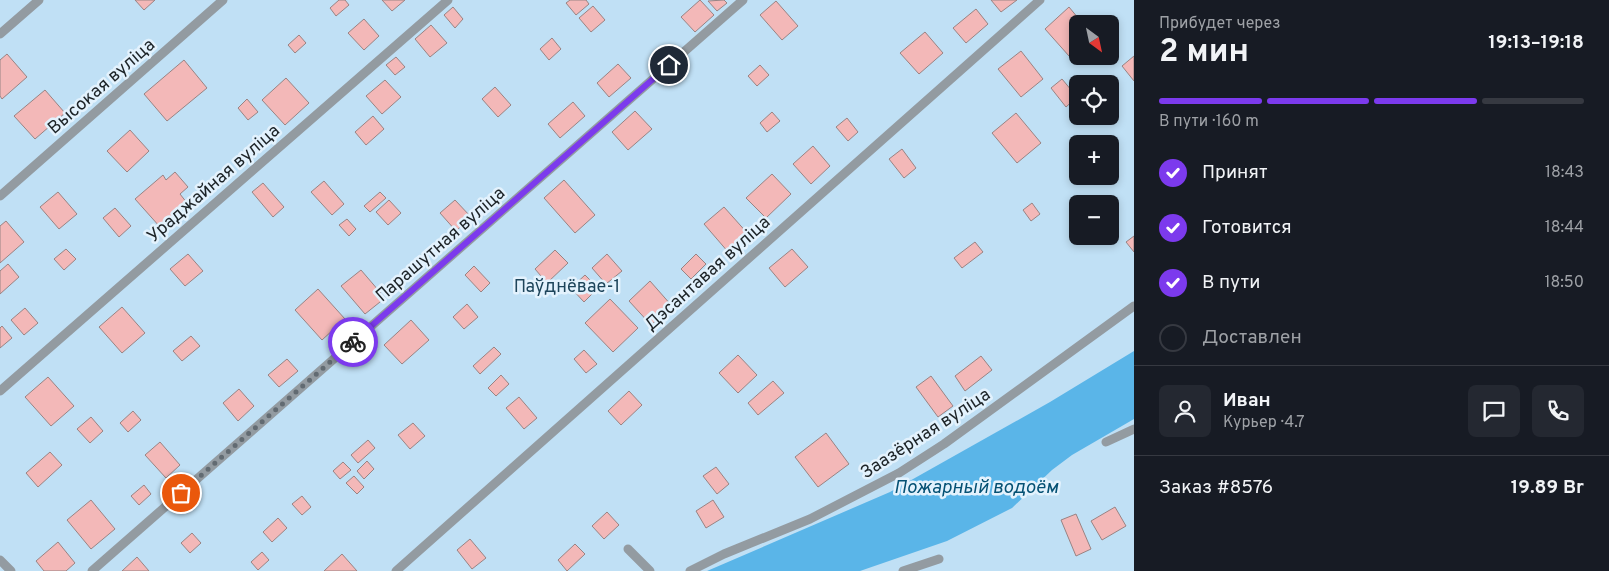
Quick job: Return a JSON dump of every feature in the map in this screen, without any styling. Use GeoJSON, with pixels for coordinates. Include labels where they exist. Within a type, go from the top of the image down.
{"type":"FeatureCollection","features":[{"type":"Feature","properties":{"kind":"lane"},"geometry":{"type":"LineString","coordinates":[[0,34],[39,0]]}},
{"type":"Feature","properties":{"kind":"lane","name":"Высокая вуліца"},"geometry":{"type":"LineString","coordinates":[[0,196],[223,0]]}},
{"type":"Feature","properties":{"kind":"lane","name":"Ураджайная вуліца"},"geometry":{"type":"LineString","coordinates":[[0,391],[448,0]]}},
{"type":"Feature","properties":{"kind":"lane","name":"Парашутная вуліца"},"geometry":{"type":"LineString","coordinates":[[92,571],[743,0]]}},
{"type":"Feature","properties":{"kind":"lane","name":"Дэсантавая вуліца"},"geometry":{"type":"LineString","coordinates":[[396,571],[1040,0]]}},
{"type":"Feature","properties":{"kind":"lane","name":"Заазёрная вуліца"},"geometry":{"type":"LineString","coordinates":[[690,571],[724,554],[810,519],[899,473],[944,444],[1134,306]]}},
{"type":"Feature","properties":{"kind":"lane"},"geometry":{"type":"LineString","coordinates":[[1106,442],[1134,429]]}},
{"type":"Feature","properties":{"kind":"lane"},"geometry":{"type":"LineString","coordinates":[[628,548],[650,571]]}},
{"type":"Feature","properties":{"kind":"lane"},"geometry":{"type":"LineString","coordinates":[[902,571],[940,559]]}},
{"type":"Feature","properties":{"kind":"lane"},"geometry":{"type":"LineString","coordinates":[[0,560],[11,571]]}},
{"type":"Feature","properties":{"kind":"green space","name":"Паўднёвае-1"},"geometry":{"type":"Polygon","coordinates":[[[0,0],[1134,0],[1134,571],[0,571],[0,0]]]}},
{"type":"Feature","properties":{"kind":"water","name":"Пожарный водоём"},"geometry":{"type":"Polygon","coordinates":[[[1134,351],[1134,419],[1072,455],[1052,470],[1012,508],[947,541],[860,571],[707,571],[890,492],[1050,402],[1134,351]]]}},
{"type":"Feature","properties":{"kind":"building"},"geometry":{"type":"Polygon","coordinates":[[[135,0],[155,0],[144,10],[135,0]]]}},
{"type":"Feature","properties":{"kind":"building"},"geometry":{"type":"Polygon","coordinates":[[[339,0],[345,0],[349,5],[336,16],[330,8],[339,0]]]}},
{"type":"Feature","properties":{"kind":"building"},"geometry":{"type":"Polygon","coordinates":[[[382,0],[405,0],[392,11],[382,0]]]}},
{"type":"Feature","properties":{"kind":"building"},"geometry":{"type":"Polygon","coordinates":[[[570,0],[586,0],[589,4],[576,15],[566,3],[570,0]]]}},
{"type":"Feature","properties":{"kind":"building"},"geometry":{"type":"Polygon","coordinates":[[[700,0],[714,15],[695,32],[681,17],[700,0]]]}},
{"type":"Feature","properties":{"kind":"building"},"geometry":{"type":"Polygon","coordinates":[[[724,0],[727,3],[717,11],[708,1],[724,0]]]}},
{"type":"Feature","properties":{"kind":"building"},"geometry":{"type":"Polygon","coordinates":[[[991,0],[1017,0],[1001,12],[991,0]]]}},
{"type":"Feature","properties":{"kind":"building"},"geometry":{"type":"Polygon","coordinates":[[[776,1],[798,26],[782,40],[760,15],[776,1]]]}},
{"type":"Feature","properties":{"kind":"building"},"geometry":{"type":"Polygon","coordinates":[[[593,6],[605,20],[591,32],[579,18],[593,6]]]}},
{"type":"Feature","properties":{"kind":"building"},"geometry":{"type":"Polygon","coordinates":[[[453,7],[463,19],[455,28],[444,15],[453,7]]]}},
{"type":"Feature","properties":{"kind":"building"},"geometry":{"type":"Polygon","coordinates":[[[1069,7],[1076,15],[1069,15],[1069,56],[1045,29],[1069,7]]]}},
{"type":"Feature","properties":{"kind":"building"},"geometry":{"type":"Polygon","coordinates":[[[976,9],[988,24],[966,43],[953,28],[976,9]]]}},
{"type":"Feature","properties":{"kind":"building"},"geometry":{"type":"Polygon","coordinates":[[[364,19],[379,36],[364,50],[348,33],[364,19]]]}},
{"type":"Feature","properties":{"kind":"building"},"geometry":{"type":"Polygon","coordinates":[[[431,25],[447,43],[430,57],[415,39],[431,25]]]}},
{"type":"Feature","properties":{"kind":"building"},"geometry":{"type":"Polygon","coordinates":[[[925,32],[943,53],[919,74],[900,53],[925,32]]]}},
{"type":"Feature","properties":{"kind":"building"},"geometry":{"type":"Polygon","coordinates":[[[299,35],[306,43],[295,53],[288,45],[299,35]]]}},
{"type":"Feature","properties":{"kind":"building"},"geometry":{"type":"Polygon","coordinates":[[[552,38],[561,49],[549,60],[540,49],[552,38]]]}},
{"type":"Feature","properties":{"kind":"building"},"geometry":{"type":"Polygon","coordinates":[[[1021,51],[1043,79],[1021,97],[998,69],[1021,51]]]}},
{"type":"Feature","properties":{"kind":"building"},"geometry":{"type":"Polygon","coordinates":[[[7,54],[27,77],[2,99],[0,96],[0,60],[7,54]]]}},
{"type":"Feature","properties":{"kind":"building"},"geometry":{"type":"Polygon","coordinates":[[[1134,56],[1134,81],[1122,66],[1134,56]]]}},
{"type":"Feature","properties":{"kind":"building"},"geometry":{"type":"Polygon","coordinates":[[[396,57],[405,67],[395,75],[386,65],[396,57]]]}},
{"type":"Feature","properties":{"kind":"building"},"geometry":{"type":"Polygon","coordinates":[[[184,60],[207,88],[167,121],[144,94],[184,60]]]}},
{"type":"Feature","properties":{"kind":"building"},"geometry":{"type":"Polygon","coordinates":[[[618,64],[631,78],[609,97],[597,83],[618,64]]]}},
{"type":"Feature","properties":{"kind":"building"},"geometry":{"type":"Polygon","coordinates":[[[760,65],[769,75],[757,86],[748,76],[760,65]]]}},
{"type":"Feature","properties":{"kind":"building"},"geometry":{"type":"Polygon","coordinates":[[[286,78],[309,103],[285,125],[262,100],[286,78]]]}},
{"type":"Feature","properties":{"kind":"building"},"geometry":{"type":"Polygon","coordinates":[[[1062,79],[1069,87],[1069,104],[1066,107],[1051,88],[1062,79]]]}},
{"type":"Feature","properties":{"kind":"building"},"geometry":{"type":"Polygon","coordinates":[[[385,80],[401,97],[382,114],[366,96],[385,80]]]}},
{"type":"Feature","properties":{"kind":"building"},"geometry":{"type":"Polygon","coordinates":[[[495,87],[511,105],[498,117],[482,99],[495,87]]]}},
{"type":"Feature","properties":{"kind":"building"},"geometry":{"type":"Polygon","coordinates":[[[45,90],[65,113],[35,139],[14,116],[45,90]]]}},
{"type":"Feature","properties":{"kind":"building"},"geometry":{"type":"Polygon","coordinates":[[[247,99],[258,112],[248,120],[238,108],[247,99]]]}},
{"type":"Feature","properties":{"kind":"building"},"geometry":{"type":"Polygon","coordinates":[[[573,102],[585,116],[560,138],[548,124],[573,102]]]}},
{"type":"Feature","properties":{"kind":"building"},"geometry":{"type":"Polygon","coordinates":[[[635,111],[652,129],[628,150],[612,132],[635,111]]]}},
{"type":"Feature","properties":{"kind":"building"},"geometry":{"type":"Polygon","coordinates":[[[772,112],[780,121],[767,132],[760,123],[772,112]]]}},
{"type":"Feature","properties":{"kind":"building"},"geometry":{"type":"Polygon","coordinates":[[[1016,113],[1041,143],[1017,163],[992,133],[1016,113]]]}},
{"type":"Feature","properties":{"kind":"building"},"geometry":{"type":"Polygon","coordinates":[[[373,116],[384,129],[366,145],[355,132],[373,116]]]}},
{"type":"Feature","properties":{"kind":"building"},"geometry":{"type":"Polygon","coordinates":[[[847,118],[858,132],[848,141],[836,127],[847,118]]]}},
{"type":"Feature","properties":{"kind":"building"},"geometry":{"type":"Polygon","coordinates":[[[130,130],[149,151],[127,172],[107,151],[130,130]]]}},
{"type":"Feature","properties":{"kind":"building"},"geometry":{"type":"Polygon","coordinates":[[[813,146],[830,166],[811,184],[793,164],[813,146]]]}},
{"type":"Feature","properties":{"kind":"building"},"geometry":{"type":"Polygon","coordinates":[[[902,149],[916,168],[904,178],[889,159],[902,149]]]}},
{"type":"Feature","properties":{"kind":"building"},"geometry":{"type":"Polygon","coordinates":[[[175,172],[188,187],[180,194],[187,203],[160,227],[135,199],[163,175],[166,180],[175,172]]]}},
{"type":"Feature","properties":{"kind":"building"},"geometry":{"type":"Polygon","coordinates":[[[772,174],[791,194],[766,218],[746,198],[772,174]]]}},
{"type":"Feature","properties":{"kind":"building"},"geometry":{"type":"Polygon","coordinates":[[[564,180],[595,215],[575,233],[544,198],[564,180]]]}},
{"type":"Feature","properties":{"kind":"building"},"geometry":{"type":"Polygon","coordinates":[[[324,181],[344,204],[332,215],[311,192],[324,181]]]}},
{"type":"Feature","properties":{"kind":"building"},"geometry":{"type":"Polygon","coordinates":[[[263,183],[284,207],[273,217],[252,192],[263,183]]]}},
{"type":"Feature","properties":{"kind":"building"},"geometry":{"type":"Polygon","coordinates":[[[58,192],[77,214],[59,229],[40,207],[58,192]]]}},
{"type":"Feature","properties":{"kind":"building"},"geometry":{"type":"Polygon","coordinates":[[[380,192],[386,198],[370,212],[364,206],[380,192]]]}},
{"type":"Feature","properties":{"kind":"building"},"geometry":{"type":"Polygon","coordinates":[[[389,200],[401,213],[388,225],[376,212],[389,200]]]}},
{"type":"Feature","properties":{"kind":"building"},"geometry":{"type":"Polygon","coordinates":[[[455,200],[471,217],[456,231],[440,213],[455,200]]]}},
{"type":"Feature","properties":{"kind":"building"},"geometry":{"type":"Polygon","coordinates":[[[1032,203],[1040,214],[1031,221],[1023,210],[1032,203]]]}},
{"type":"Feature","properties":{"kind":"building"},"geometry":{"type":"Polygon","coordinates":[[[724,207],[749,235],[729,253],[704,224],[724,207]]]}},
{"type":"Feature","properties":{"kind":"building"},"geometry":{"type":"Polygon","coordinates":[[[115,208],[131,226],[119,237],[103,218],[115,208]]]}},
{"type":"Feature","properties":{"kind":"building"},"geometry":{"type":"Polygon","coordinates":[[[347,219],[356,229],[349,236],[339,225],[347,219]]]}},
{"type":"Feature","properties":{"kind":"building"},"geometry":{"type":"Polygon","coordinates":[[[6,221],[24,242],[0,263],[0,226],[6,221]]]}},
{"type":"Feature","properties":{"kind":"building"},"geometry":{"type":"Polygon","coordinates":[[[1134,236],[1134,252],[1126,242],[1134,236]]]}},
{"type":"Feature","properties":{"kind":"building"},"geometry":{"type":"Polygon","coordinates":[[[975,242],[983,252],[962,268],[954,258],[975,242]]]}},
{"type":"Feature","properties":{"kind":"building"},"geometry":{"type":"Polygon","coordinates":[[[66,249],[76,259],[64,270],[54,259],[66,249]]]}},
{"type":"Feature","properties":{"kind":"building"},"geometry":{"type":"Polygon","coordinates":[[[792,249],[808,267],[785,287],[769,268],[792,249]]]}},
{"type":"Feature","properties":{"kind":"building"},"geometry":{"type":"Polygon","coordinates":[[[555,250],[568,263],[547,283],[535,269],[555,250]]]}},
{"type":"Feature","properties":{"kind":"building"},"geometry":{"type":"Polygon","coordinates":[[[188,254],[203,271],[185,286],[170,269],[188,254]]]}},
{"type":"Feature","properties":{"kind":"building"},"geometry":{"type":"Polygon","coordinates":[[[607,254],[622,271],[606,284],[592,268],[607,254]]]}},
{"type":"Feature","properties":{"kind":"building"},"geometry":{"type":"Polygon","coordinates":[[[696,254],[706,264],[691,279],[681,269],[696,254]]]}},
{"type":"Feature","properties":{"kind":"building"},"geometry":{"type":"Polygon","coordinates":[[[8,264],[19,277],[0,294],[0,271],[8,264]]]}},
{"type":"Feature","properties":{"kind":"building"},"geometry":{"type":"Polygon","coordinates":[[[474,266],[490,283],[481,292],[465,275],[474,266]]]}},
{"type":"Feature","properties":{"kind":"building"},"geometry":{"type":"Polygon","coordinates":[[[361,270],[385,298],[365,314],[341,286],[361,270]]]}},
{"type":"Feature","properties":{"kind":"building"},"geometry":{"type":"Polygon","coordinates":[[[585,275],[598,288],[584,302],[571,288],[585,275]]]}},
{"type":"Feature","properties":{"kind":"building"},"geometry":{"type":"Polygon","coordinates":[[[650,281],[672,306],[651,325],[629,301],[650,281]]]}},
{"type":"Feature","properties":{"kind":"building"},"geometry":{"type":"Polygon","coordinates":[[[318,289],[345,319],[322,340],[295,310],[318,289]]]}},
{"type":"Feature","properties":{"kind":"building"},"geometry":{"type":"Polygon","coordinates":[[[610,299],[638,328],[613,352],[585,323],[610,299]]]}},
{"type":"Feature","properties":{"kind":"building"},"geometry":{"type":"Polygon","coordinates":[[[467,304],[478,317],[464,329],[453,317],[467,304]]]}},
{"type":"Feature","properties":{"kind":"building"},"geometry":{"type":"Polygon","coordinates":[[[122,307],[145,333],[122,353],[99,327],[122,307]]]}},
{"type":"Feature","properties":{"kind":"building"},"geometry":{"type":"Polygon","coordinates":[[[25,308],[38,323],[24,335],[11,320],[25,308]]]}},
{"type":"Feature","properties":{"kind":"building"},"geometry":{"type":"Polygon","coordinates":[[[411,320],[429,340],[402,364],[384,345],[411,320]]]}},
{"type":"Feature","properties":{"kind":"building"},"geometry":{"type":"Polygon","coordinates":[[[2,326],[12,338],[0,348],[0,328],[2,326]]]}},
{"type":"Feature","properties":{"kind":"building"},"geometry":{"type":"Polygon","coordinates":[[[191,336],[200,346],[182,361],[173,351],[191,336]]]}},
{"type":"Feature","properties":{"kind":"building"},"geometry":{"type":"Polygon","coordinates":[[[494,347],[501,354],[480,374],[473,366],[494,347]]]}},
{"type":"Feature","properties":{"kind":"building"},"geometry":{"type":"Polygon","coordinates":[[[584,350],[597,364],[586,373],[574,359],[584,350]]]}},
{"type":"Feature","properties":{"kind":"building"},"geometry":{"type":"Polygon","coordinates":[[[738,355],[757,375],[738,393],[719,373],[738,355]]]}},
{"type":"Feature","properties":{"kind":"building"},"geometry":{"type":"Polygon","coordinates":[[[981,356],[992,370],[965,391],[955,376],[981,356]]]}},
{"type":"Feature","properties":{"kind":"building"},"geometry":{"type":"Polygon","coordinates":[[[287,359],[298,371],[279,387],[268,375],[287,359]]]}},
{"type":"Feature","properties":{"kind":"building"},"geometry":{"type":"Polygon","coordinates":[[[501,375],[509,384],[496,396],[488,388],[501,375]]]}},
{"type":"Feature","properties":{"kind":"building"},"geometry":{"type":"Polygon","coordinates":[[[931,376],[953,406],[938,417],[916,387],[931,376]]]}},
{"type":"Feature","properties":{"kind":"building"},"geometry":{"type":"Polygon","coordinates":[[[48,377],[74,406],[51,426],[25,397],[48,377]]]}},
{"type":"Feature","properties":{"kind":"building"},"geometry":{"type":"Polygon","coordinates":[[[773,381],[784,393],[758,415],[748,403],[773,381]]]}},
{"type":"Feature","properties":{"kind":"building"},"geometry":{"type":"Polygon","coordinates":[[[239,389],[254,406],[238,421],[223,403],[239,389]]]}},
{"type":"Feature","properties":{"kind":"building"},"geometry":{"type":"Polygon","coordinates":[[[629,391],[642,405],[621,425],[608,411],[629,391]]]}},
{"type":"Feature","properties":{"kind":"building"},"geometry":{"type":"Polygon","coordinates":[[[519,397],[537,418],[524,429],[506,408],[519,397]]]}},
{"type":"Feature","properties":{"kind":"building"},"geometry":{"type":"Polygon","coordinates":[[[133,411],[141,420],[128,432],[120,423],[133,411]]]}},
{"type":"Feature","properties":{"kind":"building"},"geometry":{"type":"Polygon","coordinates":[[[91,417],[103,431],[90,443],[77,429],[91,417]]]}},
{"type":"Feature","properties":{"kind":"building"},"geometry":{"type":"Polygon","coordinates":[[[413,423],[425,436],[410,449],[398,435],[413,423]]]}},
{"type":"Feature","properties":{"kind":"building"},"geometry":{"type":"Polygon","coordinates":[[[826,433],[849,464],[818,487],[795,457],[826,433]]]}},
{"type":"Feature","properties":{"kind":"building"},"geometry":{"type":"Polygon","coordinates":[[[368,440],[375,448],[358,463],[351,455],[368,440]]]}},
{"type":"Feature","properties":{"kind":"building"},"geometry":{"type":"Polygon","coordinates":[[[160,442],[180,465],[166,478],[145,455],[160,442]]]}},
{"type":"Feature","properties":{"kind":"building"},"geometry":{"type":"Polygon","coordinates":[[[50,452],[62,465],[38,487],[26,473],[50,452]]]}},
{"type":"Feature","properties":{"kind":"building"},"geometry":{"type":"Polygon","coordinates":[[[367,461],[374,469],[364,479],[357,471],[367,461]]]}},
{"type":"Feature","properties":{"kind":"building"},"geometry":{"type":"Polygon","coordinates":[[[343,462],[351,470],[340,479],[333,471],[343,462]]]}},
{"type":"Feature","properties":{"kind":"building"},"geometry":{"type":"Polygon","coordinates":[[[716,467],[729,484],[717,494],[703,476],[716,467]]]}},
{"type":"Feature","properties":{"kind":"building"},"geometry":{"type":"Polygon","coordinates":[[[354,476],[364,487],[357,494],[346,483],[354,476]]]}},
{"type":"Feature","properties":{"kind":"building"},"geometry":{"type":"Polygon","coordinates":[[[144,485],[151,494],[139,505],[131,496],[144,485]]]}},
{"type":"Feature","properties":{"kind":"building"},"geometry":{"type":"Polygon","coordinates":[[[302,496],[311,507],[302,515],[292,504],[302,496]]]}},
{"type":"Feature","properties":{"kind":"building"},"geometry":{"type":"Polygon","coordinates":[[[91,500],[115,529],[91,549],[67,520],[91,500]]]}},
{"type":"Feature","properties":{"kind":"building"},"geometry":{"type":"Polygon","coordinates":[[[713,500],[724,517],[706,528],[696,511],[713,500]]]}},
{"type":"Feature","properties":{"kind":"building"},"geometry":{"type":"Polygon","coordinates":[[[1115,507],[1126,526],[1102,540],[1091,521],[1115,507]]]}},
{"type":"Feature","properties":{"kind":"building"},"geometry":{"type":"Polygon","coordinates":[[[607,512],[619,525],[604,539],[592,526],[607,512]]]}},
{"type":"Feature","properties":{"kind":"building"},"geometry":{"type":"Polygon","coordinates":[[[1076,514],[1091,549],[1076,556],[1061,520],[1076,514]]]}},
{"type":"Feature","properties":{"kind":"building"},"geometry":{"type":"Polygon","coordinates":[[[278,518],[287,528],[272,542],[263,532],[278,518]]]}},
{"type":"Feature","properties":{"kind":"building"},"geometry":{"type":"Polygon","coordinates":[[[192,533],[201,543],[190,553],[181,543],[192,533]]]}},
{"type":"Feature","properties":{"kind":"building"},"geometry":{"type":"Polygon","coordinates":[[[470,539],[486,558],[472,569],[457,550],[470,539]]]}},
{"type":"Feature","properties":{"kind":"building"},"geometry":{"type":"Polygon","coordinates":[[[58,542],[75,563],[66,571],[44,571],[36,561],[58,542]]]}},
{"type":"Feature","properties":{"kind":"building"},"geometry":{"type":"Polygon","coordinates":[[[575,544],[585,554],[567,571],[558,560],[575,544]]]}},
{"type":"Feature","properties":{"kind":"building"},"geometry":{"type":"Polygon","coordinates":[[[262,552],[269,560],[258,570],[251,562],[262,552]]]}},
{"type":"Feature","properties":{"kind":"building"},"geometry":{"type":"Polygon","coordinates":[[[342,554],[357,571],[324,571],[342,554]]]}},
{"type":"Feature","properties":{"kind":"building"},"geometry":{"type":"Polygon","coordinates":[[[137,557],[149,571],[122,571],[137,557]]]}},
{"type":"Feature","properties":{"kind":"way so far"},"geometry":{"type":"LineString","coordinates":[[181,493],[353,342]]}},
{"type":"Feature","properties":{"kind":"route"},"geometry":{"type":"LineString","coordinates":[[353,342],[669,65]]}}]}
